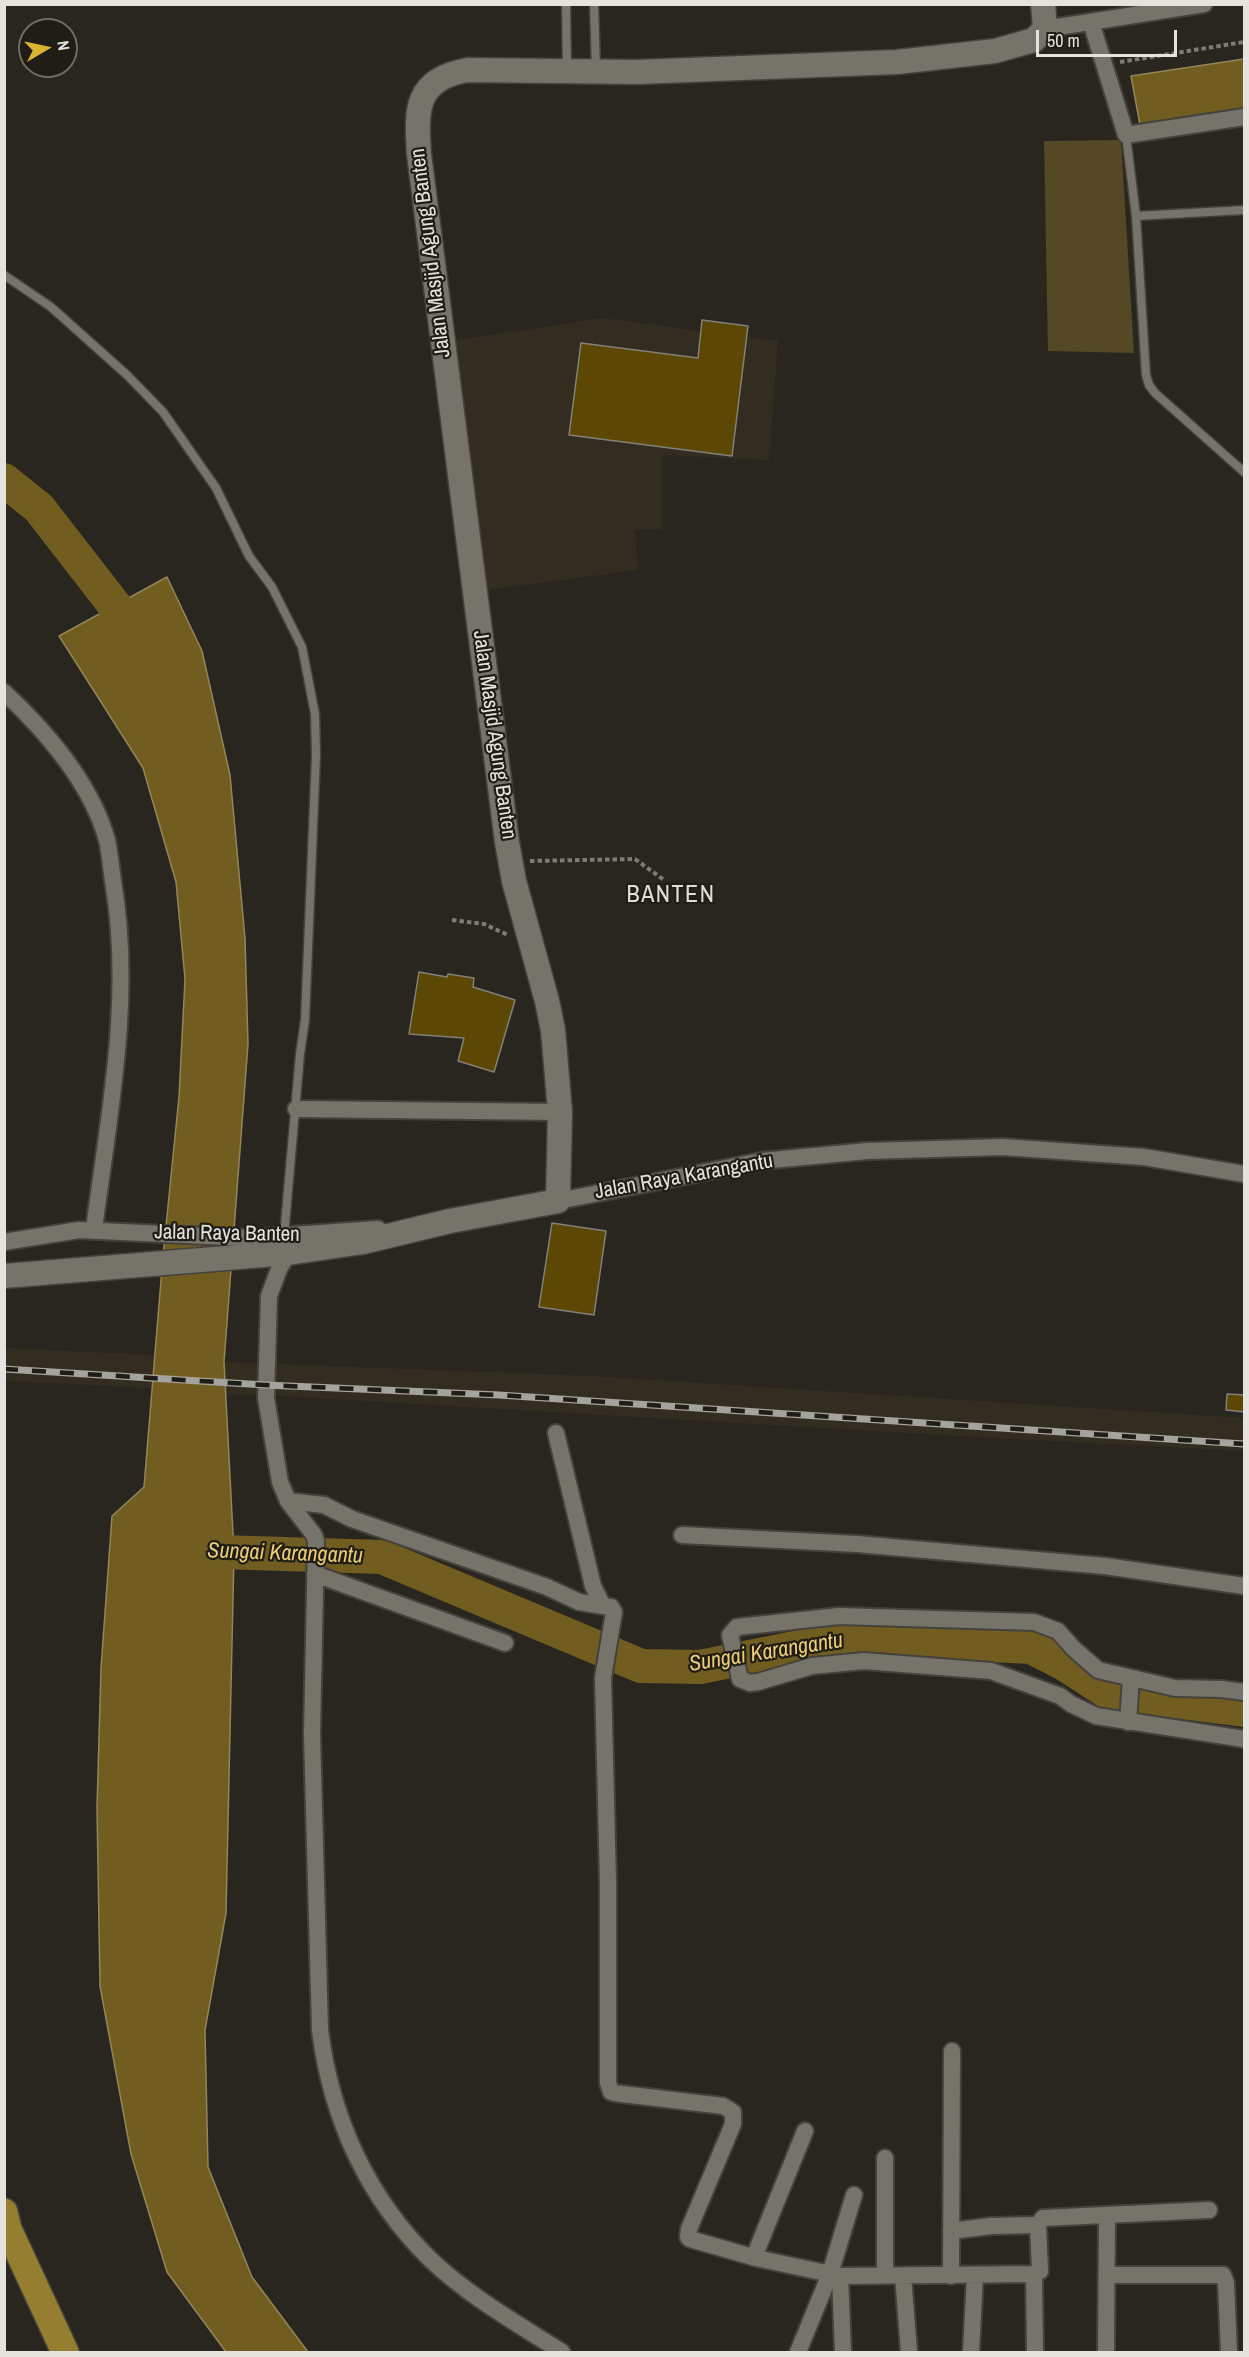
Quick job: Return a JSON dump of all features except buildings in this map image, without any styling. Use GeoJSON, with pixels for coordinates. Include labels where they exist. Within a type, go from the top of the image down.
{"type":"FeatureCollection","features":[{"type":"Feature","properties":{"kind":"main road"},"geometry":{"type":"LineString","coordinates":[[1042,4],[1045,28]]}},
{"type":"Feature","properties":{"kind":"main road","name":"Jalan Masjid Agung Banten"},"geometry":{"type":"LineString","coordinates":[[558,1201],[560,1112],[553,1030],[530,945],[511,861],[419,154],[417,113],[423,94],[432,84],[454,73],[481,70],[637,72],[907,62],[995,51],[1034,40],[1045,28]]}},
{"type":"Feature","properties":{"kind":"main road","name":"Jalan Raya Karangantu"},"geometry":{"type":"LineString","coordinates":[[4,1276],[129,1267],[248,1248],[363,1242],[450,1221],[558,1201]]}},
{"type":"Feature","properties":{"kind":"main road"},"geometry":{"type":"LineString","coordinates":[[4,2212],[8,2229],[64,2352]]}},
{"type":"Feature","properties":{"kind":"street","name":"Jalan Masjid Agung Banten"},"geometry":{"type":"LineString","coordinates":[[1045,28],[1204,4]]}},
{"type":"Feature","properties":{"kind":"street"},"geometry":{"type":"LineString","coordinates":[[1091,22],[1126,135],[1245,117]]}},
{"type":"Feature","properties":{"kind":"street"},"geometry":{"type":"LineString","coordinates":[[4,692],[63,753],[93,806],[107,840],[122,957],[121,1006],[94,1229]]}},
{"type":"Feature","properties":{"kind":"street"},"geometry":{"type":"LineString","coordinates":[[296,1109],[560,1112]]}},
{"type":"Feature","properties":{"kind":"street","name":"Jalan Raya Karangantu"},"geometry":{"type":"LineString","coordinates":[[558,1201],[760,1161],[867,1151],[1003,1147],[1143,1156],[1245,1174]]}},
{"type":"Feature","properties":{"kind":"street","name":"Jalan Raya Banten"},"geometry":{"type":"LineString","coordinates":[[4,1242],[94,1229],[149,1233],[248,1248]]}},
{"type":"Feature","properties":{"kind":"street"},"geometry":{"type":"LineString","coordinates":[[286,1245],[269,1296],[265,1385],[280,1482],[288,1502],[314,1535],[316,1541],[312,1734],[320,2030],[323,2059],[342,2128],[371,2185],[409,2235],[432,2260],[481,2301],[562,2352]]}},
{"type":"Feature","properties":{"kind":"street"},"geometry":{"type":"LineString","coordinates":[[556,1433],[593,1586],[603,1606]]}},
{"type":"Feature","properties":{"kind":"street"},"geometry":{"type":"LineString","coordinates":[[288,1502],[324,1505],[352,1519],[548,1587],[579,1602],[613,1609],[603,1678],[608,2083],[611,2092],[614,2093],[723,2106],[733,2112],[733,2124],[688,2237],[690,2239],[754,2257],[835,2275],[1034,2274],[1040,2271],[1038,2225]]}},
{"type":"Feature","properties":{"kind":"street"},"geometry":{"type":"LineString","coordinates":[[682,1535],[857,1544],[1093,1565],[1245,1586]]}},
{"type":"Feature","properties":{"kind":"street"},"geometry":{"type":"LineString","coordinates":[[315,1572],[506,1643]]}},
{"type":"Feature","properties":{"kind":"street"},"geometry":{"type":"LineString","coordinates":[[1245,1692],[1131,1683],[1098,1670],[1058,1631],[1034,1622],[839,1616],[737,1628],[731,1632],[740,1679],[750,1683],[812,1666],[864,1661],[991,1671],[1060,1696],[1096,1716],[1128,1718],[1245,1739]]}},
{"type":"Feature","properties":{"kind":"street"},"geometry":{"type":"LineString","coordinates":[[1128,1718],[1131,1683]]}},
{"type":"Feature","properties":{"kind":"street"},"geometry":{"type":"LineString","coordinates":[[951,2276],[952,2051]]}},
{"type":"Feature","properties":{"kind":"street"},"geometry":{"type":"LineString","coordinates":[[754,2257],[805,2131]]}},
{"type":"Feature","properties":{"kind":"street"},"geometry":{"type":"LineString","coordinates":[[885,2158],[885,2276]]}},
{"type":"Feature","properties":{"kind":"street"},"geometry":{"type":"LineString","coordinates":[[798,2352],[835,2275],[854,2195]]}},
{"type":"Feature","properties":{"kind":"street"},"geometry":{"type":"LineString","coordinates":[[951,2231],[991,2226],[1038,2225],[1045,2218],[1209,2210]]}},
{"type":"Feature","properties":{"kind":"street"},"geometry":{"type":"LineString","coordinates":[[1107,2215],[1107,2352]]}},
{"type":"Feature","properties":{"kind":"street"},"geometry":{"type":"LineString","coordinates":[[1034,2274],[1035,2352]]}},
{"type":"Feature","properties":{"kind":"street"},"geometry":{"type":"LineString","coordinates":[[835,2275],[843,2352]]}},
{"type":"Feature","properties":{"kind":"street"},"geometry":{"type":"LineString","coordinates":[[1108,2275],[1222,2275],[1226,2283],[1229,2352]]}},
{"type":"Feature","properties":{"kind":"street"},"geometry":{"type":"LineString","coordinates":[[903,2276],[909,2352]]}},
{"type":"Feature","properties":{"kind":"street"},"geometry":{"type":"LineString","coordinates":[[971,2352],[975,2276]]}},
{"type":"Feature","properties":{"kind":"lane"},"geometry":{"type":"LineString","coordinates":[[566,4],[567,71]]}},
{"type":"Feature","properties":{"kind":"lane"},"geometry":{"type":"LineString","coordinates":[[594,4],[596,71]]}},
{"type":"Feature","properties":{"kind":"lane"},"geometry":{"type":"LineString","coordinates":[[1126,135],[1136,216],[1146,375],[1149,385],[1245,472]]}},
{"type":"Feature","properties":{"kind":"lane"},"geometry":{"type":"LineString","coordinates":[[1136,216],[1245,210]]}},
{"type":"Feature","properties":{"kind":"lane"},"geometry":{"type":"LineString","coordinates":[[4,275],[51,307],[127,375],[163,412],[216,488],[249,556],[272,587],[302,647],[315,714],[316,755],[305,1020],[286,1245]]}},
{"type":"Feature","properties":{"kind":"path"},"geometry":{"type":"LineString","coordinates":[[1104,64],[1245,42]]}},
{"type":"Feature","properties":{"kind":"path"},"geometry":{"type":"LineString","coordinates":[[511,861],[635,859],[664,880]]}},
{"type":"Feature","properties":{"kind":"path"},"geometry":{"type":"LineString","coordinates":[[452,920],[484,924],[530,945]]}},
{"type":"Feature","properties":{"kind":"shaded area"},"geometry":{"type":"Polygon","coordinates":[[[1244,59],[1244,108],[1140,125],[1131,76],[1244,59]]]}},
{"type":"Feature","properties":{"kind":"shaded area"},"geometry":{"type":"Polygon","coordinates":[[[1121,140],[1134,353],[1048,351],[1044,141],[1121,140]]]}},
{"type":"Feature","properties":{"kind":"shaded area"},"geometry":{"type":"Polygon","coordinates":[[[602,318],[778,341],[769,460],[662,455],[662,529],[635,530],[638,570],[462,593],[432,344],[602,318]]]}},
{"type":"Feature","properties":{"kind":"shaded area"},"geometry":{"type":"Polygon","coordinates":[[[167,577],[202,651],[230,775],[245,938],[248,1044],[224,1362],[234,1553],[226,1913],[205,2030],[208,2167],[252,2277],[308,2352],[226,2352],[167,2272],[131,2154],[100,1986],[97,1807],[101,1668],[112,1516],[144,1487],[179,1097],[185,979],[176,882],[143,768],[59,636],[167,577]]]}},
{"type":"Feature","properties":{"kind":"shaded area"},"geometry":{"type":"Polygon","coordinates":[[[5,1348],[155,1355],[152,1388],[5,1381],[5,1348]]]}},
{"type":"Feature","properties":{"kind":"shaded area"},"geometry":{"type":"Polygon","coordinates":[[[224,1362],[591,1376],[1244,1418],[1244,1451],[265,1395],[224,1395],[224,1362]]]}},
{"type":"Feature","properties":{"kind":"waterway"},"geometry":{"type":"LineString","coordinates":[[4,480],[39,508],[115,606],[136,649]]}},
{"type":"Feature","properties":{"kind":"waterway","name":"Sungai Karangantu"},"geometry":{"type":"LineString","coordinates":[[187,1551],[382,1557],[641,1666],[700,1667],[845,1638],[1031,1647],[1066,1665],[1109,1693],[1244,1710]]}},
{"type":"Feature","properties":{"kind":"railway"},"geometry":{"type":"LineString","coordinates":[[4,1369],[265,1385],[499,1395],[1244,1444]]}},
{"type":"Feature","properties":{"kind":"district","name":"BANTEN"},"geometry":{"type":"Point","coordinates":[671,896]}}]}
